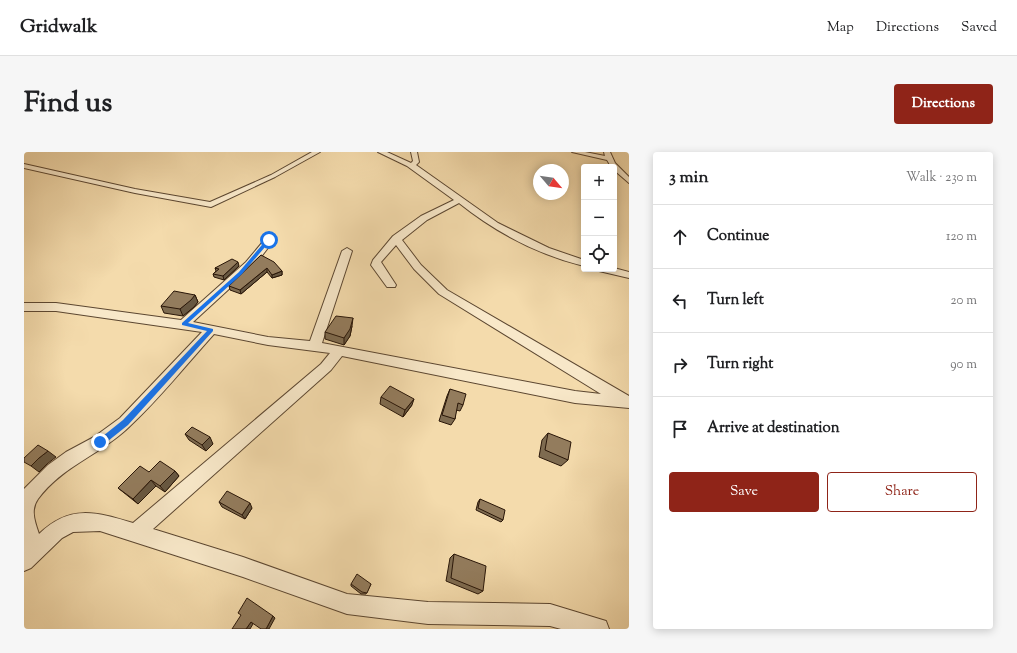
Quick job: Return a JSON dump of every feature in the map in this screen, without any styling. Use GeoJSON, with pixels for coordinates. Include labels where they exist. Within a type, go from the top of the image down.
{"type":"FeatureCollection","features":[{"type":"Feature","properties":{"kind":"street"},"geometry":{"type":"LineString","coordinates":[[24,166],[135,191],[211,205],[272,176],[317,152]]}},
{"type":"Feature","properties":{"kind":"street"},"geometry":{"type":"LineString","coordinates":[[381,152],[411,166],[498,226],[581,263]]}},
{"type":"Feature","properties":{"kind":"street"},"geometry":{"type":"LineString","coordinates":[[411,166],[416,162],[414,152]]}},
{"type":"Feature","properties":{"kind":"street"},"geometry":{"type":"LineString","coordinates":[[575,152],[607,155],[616,169],[629,181]]}},
{"type":"Feature","properties":{"kind":"street"},"geometry":{"type":"LineString","coordinates":[[391,285],[375,263],[396,238],[425,217],[460,200]]}},
{"type":"Feature","properties":{"kind":"street"},"geometry":{"type":"LineString","coordinates":[[396,238],[405,253],[420,271],[443,292],[627,402]]}},
{"type":"Feature","properties":{"kind":"street"},"geometry":{"type":"LineString","coordinates":[[184,324],[245,268],[269,240]]}},
{"type":"Feature","properties":{"kind":"street"},"geometry":{"type":"LineString","coordinates":[[315,346],[347,252]]}},
{"type":"Feature","properties":{"kind":"street"},"geometry":{"type":"LineString","coordinates":[[616,272],[629,275]]}},
{"type":"Feature","properties":{"kind":"street"},"geometry":{"type":"LineString","coordinates":[[24,307],[56,307],[184,324],[268,341],[315,346],[575,397],[627,402]]}},
{"type":"Feature","properties":{"kind":"street"},"geometry":{"type":"LineString","coordinates":[[29,556],[24,513],[30,495],[54,470],[72,457],[100,442],[125,422],[211,330]]}},
{"type":"Feature","properties":{"kind":"street"},"geometry":{"type":"LineString","coordinates":[[135,534],[326,367],[339,351]]}},
{"type":"Feature","properties":{"kind":"street"},"geometry":{"type":"LineString","coordinates":[[29,556],[55,531],[72,523],[100,522],[243,567],[347,604],[428,613],[550,615],[598,629]]}},
{"type":"Feature","properties":{"kind":"building"},"geometry":{"type":"Polygon","coordinates":[[[261,255],[274,262],[282,271],[272,275],[267,268],[240,290],[229,286],[261,255]]]}},
{"type":"Feature","properties":{"kind":"building"},"geometry":{"type":"Polygon","coordinates":[[[232,259],[238,262],[223,276],[213,274],[219,269],[215,268],[232,259]]]}},
{"type":"Feature","properties":{"kind":"building"},"geometry":{"type":"Polygon","coordinates":[[[174,291],[195,295],[180,309],[161,306],[174,291]]]}},
{"type":"Feature","properties":{"kind":"building"},"geometry":{"type":"Polygon","coordinates":[[[336,316],[353,318],[350,329],[344,338],[325,332],[336,316]]]}},
{"type":"Feature","properties":{"kind":"building"},"geometry":{"type":"Polygon","coordinates":[[[390,386],[414,399],[405,410],[381,397],[390,386]]]}},
{"type":"Feature","properties":{"kind":"building"},"geometry":{"type":"Polygon","coordinates":[[[450,389],[466,394],[463,405],[458,403],[455,419],[442,415],[450,389]]]}},
{"type":"Feature","properties":{"kind":"building"},"geometry":{"type":"Polygon","coordinates":[[[192,427],[210,437],[202,445],[185,434],[192,427]]]}},
{"type":"Feature","properties":{"kind":"building"},"geometry":{"type":"Polygon","coordinates":[[[548,433],[571,442],[568,460],[545,450],[548,433]]]}},
{"type":"Feature","properties":{"kind":"building"},"geometry":{"type":"Polygon","coordinates":[[[38,445],[48,451],[31,466],[24,462],[24,458],[38,445]]]}},
{"type":"Feature","properties":{"kind":"building"},"geometry":{"type":"Polygon","coordinates":[[[160,461],[175,471],[160,486],[151,480],[133,499],[118,488],[140,466],[149,472],[160,461]]]}},
{"type":"Feature","properties":{"kind":"building"},"geometry":{"type":"Polygon","coordinates":[[[227,491],[250,503],[242,515],[219,502],[227,491]]]}},
{"type":"Feature","properties":{"kind":"building"},"geometry":{"type":"Polygon","coordinates":[[[480,499],[505,510],[503,520],[478,508],[480,499]]]}},
{"type":"Feature","properties":{"kind":"building"},"geometry":{"type":"Polygon","coordinates":[[[454,554],[486,566],[483,591],[451,578],[454,554]]]}},
{"type":"Feature","properties":{"kind":"building"},"geometry":{"type":"Polygon","coordinates":[[[357,574],[371,584],[367,593],[362,592],[351,584],[357,574]]]}},
{"type":"Feature","properties":{"kind":"building"},"geometry":{"type":"Polygon","coordinates":[[[247,598],[273,616],[266,629],[261,629],[251,622],[246,629],[232,629],[241,615],[238,613],[247,598]]]}},
{"type":"Feature","properties":{"kind":"route"},"geometry":{"type":"LineString","coordinates":[[100,442],[125,422],[150,397],[211,330],[184,324],[250,264],[269,240]]}}]}
